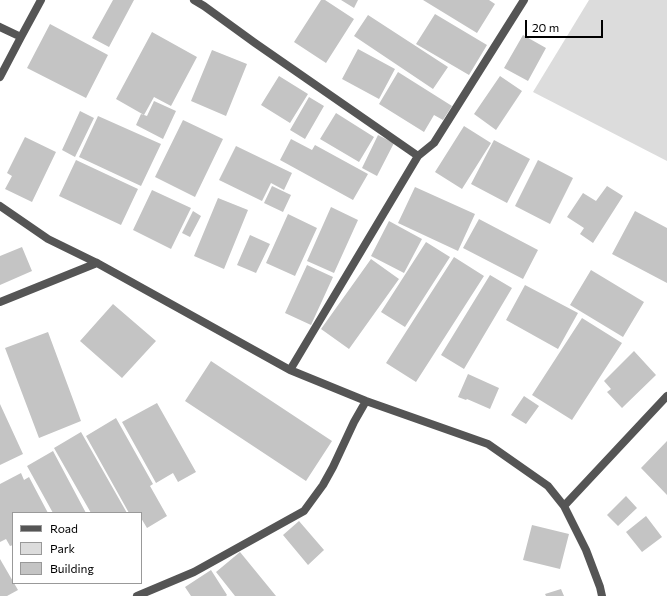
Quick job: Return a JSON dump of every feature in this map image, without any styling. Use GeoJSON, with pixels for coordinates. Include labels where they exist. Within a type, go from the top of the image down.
{"type":"FeatureCollection","features":[{"type":"Feature","properties":{"kind":"street"},"geometry":{"type":"LineString","coordinates":[[0,77],[41,0]]}},
{"type":"Feature","properties":{"kind":"street"},"geometry":{"type":"LineString","coordinates":[[194,0],[206,3],[255,43],[418,156]]}},
{"type":"Feature","properties":{"kind":"street"},"geometry":{"type":"LineString","coordinates":[[290,370],[418,156],[434,143],[524,0]]}},
{"type":"Feature","properties":{"kind":"street"},"geometry":{"type":"LineString","coordinates":[[0,28],[21,37]]}},
{"type":"Feature","properties":{"kind":"street"},"geometry":{"type":"LineString","coordinates":[[0,206],[48,239],[97,263],[290,370],[366,401],[488,444],[548,486],[564,506],[586,550],[602,596]]}},
{"type":"Feature","properties":{"kind":"street"},"geometry":{"type":"LineString","coordinates":[[0,302],[97,263]]}},
{"type":"Feature","properties":{"kind":"street"},"geometry":{"type":"LineString","coordinates":[[564,506],[667,396]]}},
{"type":"Feature","properties":{"kind":"street"},"geometry":{"type":"LineString","coordinates":[[137,596],[194,572],[304,511],[323,486],[354,422],[366,401]]}},
{"type":"Feature","properties":{"kind":"green space"},"geometry":{"type":"Polygon","coordinates":[[[589,0],[667,0],[667,161],[533,92],[589,0]]]}},
{"type":"Feature","properties":{"kind":"building"},"geometry":{"type":"Polygon","coordinates":[[[113,0],[134,0],[109,47],[92,38],[113,0]]]}},
{"type":"Feature","properties":{"kind":"building"},"geometry":{"type":"Polygon","coordinates":[[[321,0],[325,0],[354,19],[326,63],[294,42],[321,0]]]}},
{"type":"Feature","properties":{"kind":"building"},"geometry":{"type":"Polygon","coordinates":[[[341,0],[358,0],[354,8],[341,0]]]}},
{"type":"Feature","properties":{"kind":"building"},"geometry":{"type":"Polygon","coordinates":[[[423,0],[489,0],[495,4],[477,33],[423,0]]]}},
{"type":"Feature","properties":{"kind":"building"},"geometry":{"type":"Polygon","coordinates":[[[435,14],[487,45],[469,75],[416,44],[435,14]]]}},
{"type":"Feature","properties":{"kind":"building"},"geometry":{"type":"Polygon","coordinates":[[[368,15],[448,67],[433,89],[354,36],[368,15]]]}},
{"type":"Feature","properties":{"kind":"building"},"geometry":{"type":"Polygon","coordinates":[[[50,24],[108,55],[86,98],[27,68],[50,24]]]}},
{"type":"Feature","properties":{"kind":"building"},"geometry":{"type":"Polygon","coordinates":[[[152,32],[197,57],[171,106],[154,97],[144,115],[116,99],[152,32]]]}},
{"type":"Feature","properties":{"kind":"building"},"geometry":{"type":"Polygon","coordinates":[[[523,35],[546,48],[528,81],[504,68],[523,35]]]}},
{"type":"Feature","properties":{"kind":"building"},"geometry":{"type":"Polygon","coordinates":[[[358,49],[395,69],[379,99],[342,79],[358,49]]]}},
{"type":"Feature","properties":{"kind":"building"},"geometry":{"type":"Polygon","coordinates":[[[212,50],[247,64],[226,116],[191,101],[212,50]]]}},
{"type":"Feature","properties":{"kind":"building"},"geometry":{"type":"Polygon","coordinates":[[[398,72],[452,106],[443,120],[434,115],[424,132],[379,104],[398,72]]]}},
{"type":"Feature","properties":{"kind":"building"},"geometry":{"type":"Polygon","coordinates":[[[279,76],[308,94],[290,123],[261,105],[279,76]]]}},
{"type":"Feature","properties":{"kind":"building"},"geometry":{"type":"Polygon","coordinates":[[[500,76],[522,91],[496,130],[474,114],[500,76]]]}},
{"type":"Feature","properties":{"kind":"building"},"geometry":{"type":"Polygon","coordinates":[[[309,97],[324,106],[305,139],[290,130],[309,97]]]}},
{"type":"Feature","properties":{"kind":"building"},"geometry":{"type":"Polygon","coordinates":[[[154,101],[176,111],[163,139],[136,125],[141,114],[147,116],[154,101]]]}},
{"type":"Feature","properties":{"kind":"building"},"geometry":{"type":"Polygon","coordinates":[[[80,111],[94,118],[75,157],[62,150],[80,111]]]}},
{"type":"Feature","properties":{"kind":"building"},"geometry":{"type":"Polygon","coordinates":[[[336,113],[374,137],[359,162],[320,139],[336,113]]]}},
{"type":"Feature","properties":{"kind":"building"},"geometry":{"type":"Polygon","coordinates":[[[98,116],[161,144],[141,186],[79,157],[98,116]]]}},
{"type":"Feature","properties":{"kind":"building"},"geometry":{"type":"Polygon","coordinates":[[[183,120],[223,139],[195,197],[155,177],[183,120]]]}},
{"type":"Feature","properties":{"kind":"building"},"geometry":{"type":"Polygon","coordinates":[[[464,126],[491,143],[462,189],[435,172],[464,126]]]}},
{"type":"Feature","properties":{"kind":"building"},"geometry":{"type":"Polygon","coordinates":[[[378,135],[394,143],[377,176],[362,168],[378,135]]]}},
{"type":"Feature","properties":{"kind":"building"},"geometry":{"type":"Polygon","coordinates":[[[25,137],[56,152],[32,202],[5,189],[12,176],[7,173],[25,137]]]}},
{"type":"Feature","properties":{"kind":"building"},"geometry":{"type":"Polygon","coordinates":[[[291,139],[312,150],[315,145],[368,174],[353,200],[280,160],[291,139]]]}},
{"type":"Feature","properties":{"kind":"building"},"geometry":{"type":"Polygon","coordinates":[[[494,140],[530,159],[507,203],[471,184],[494,140]]]}},
{"type":"Feature","properties":{"kind":"building"},"geometry":{"type":"Polygon","coordinates":[[[236,146],[292,173],[284,190],[271,183],[262,201],[219,180],[236,146]]]}},
{"type":"Feature","properties":{"kind":"building"},"geometry":{"type":"Polygon","coordinates":[[[76,160],[138,189],[121,225],[59,196],[76,160]]]}},
{"type":"Feature","properties":{"kind":"building"},"geometry":{"type":"Polygon","coordinates":[[[538,160],[573,178],[550,224],[515,206],[538,160]]]}},
{"type":"Feature","properties":{"kind":"building"},"geometry":{"type":"Polygon","coordinates":[[[272,186],[291,195],[283,212],[264,203],[272,186]]]}},
{"type":"Feature","properties":{"kind":"building"},"geometry":{"type":"Polygon","coordinates":[[[607,186],[623,196],[593,243],[580,234],[584,228],[567,217],[583,193],[596,201],[607,186]]]}},
{"type":"Feature","properties":{"kind":"building"},"geometry":{"type":"Polygon","coordinates":[[[415,187],[475,214],[458,251],[398,223],[415,187]]]}},
{"type":"Feature","properties":{"kind":"building"},"geometry":{"type":"Polygon","coordinates":[[[152,190],[191,208],[171,249],[133,230],[152,190]]]}},
{"type":"Feature","properties":{"kind":"building"},"geometry":{"type":"Polygon","coordinates":[[[218,198],[248,210],[224,269],[194,256],[218,198]]]}},
{"type":"Feature","properties":{"kind":"building"},"geometry":{"type":"Polygon","coordinates":[[[331,207],[358,220],[334,273],[307,261],[331,207]]]}},
{"type":"Feature","properties":{"kind":"building"},"geometry":{"type":"Polygon","coordinates":[[[193,211],[201,216],[190,237],[182,233],[193,211]]]}},
{"type":"Feature","properties":{"kind":"building"},"geometry":{"type":"Polygon","coordinates":[[[635,211],[667,228],[667,283],[612,254],[635,211]]]}},
{"type":"Feature","properties":{"kind":"building"},"geometry":{"type":"Polygon","coordinates":[[[288,214],[317,228],[295,276],[266,263],[288,214]]]}},
{"type":"Feature","properties":{"kind":"building"},"geometry":{"type":"Polygon","coordinates":[[[479,219],[538,250],[523,279],[463,248],[479,219]]]}},
{"type":"Feature","properties":{"kind":"building"},"geometry":{"type":"Polygon","coordinates":[[[389,221],[422,239],[404,273],[371,256],[389,221]]]}},
{"type":"Feature","properties":{"kind":"building"},"geometry":{"type":"Polygon","coordinates":[[[250,235],[270,244],[256,273],[237,265],[250,235]]]}},
{"type":"Feature","properties":{"kind":"building"},"geometry":{"type":"Polygon","coordinates":[[[426,242],[450,257],[405,327],[381,312],[426,242]]]}},
{"type":"Feature","properties":{"kind":"building"},"geometry":{"type":"Polygon","coordinates":[[[22,247],[32,271],[0,285],[0,256],[22,247]]]}},
{"type":"Feature","properties":{"kind":"building"},"geometry":{"type":"Polygon","coordinates":[[[454,257],[484,276],[416,382],[386,363],[454,257]]]}},
{"type":"Feature","properties":{"kind":"building"},"geometry":{"type":"Polygon","coordinates":[[[371,259],[399,279],[349,349],[321,329],[371,259]]]}},
{"type":"Feature","properties":{"kind":"building"},"geometry":{"type":"Polygon","coordinates":[[[307,265],[333,277],[311,325],[285,313],[307,265]]]}},
{"type":"Feature","properties":{"kind":"building"},"geometry":{"type":"Polygon","coordinates":[[[591,270],[644,302],[623,337],[570,305],[591,270]]]}},
{"type":"Feature","properties":{"kind":"building"},"geometry":{"type":"Polygon","coordinates":[[[490,275],[512,288],[464,369],[441,355],[490,275]]]}},
{"type":"Feature","properties":{"kind":"building"},"geometry":{"type":"Polygon","coordinates":[[[525,285],[578,313],[558,349],[506,320],[525,285]]]}},
{"type":"Feature","properties":{"kind":"building"},"geometry":{"type":"Polygon","coordinates":[[[113,304],[156,341],[122,378],[80,341],[113,304]]]}},
{"type":"Feature","properties":{"kind":"building"},"geometry":{"type":"Polygon","coordinates":[[[582,318],[622,343],[572,420],[532,395],[582,318]]]}},
{"type":"Feature","properties":{"kind":"building"},"geometry":{"type":"Polygon","coordinates":[[[48,332],[81,421],[39,438],[5,348],[48,332]]]}},
{"type":"Feature","properties":{"kind":"building"},"geometry":{"type":"Polygon","coordinates":[[[634,351],[656,375],[622,408],[607,392],[611,389],[604,381],[634,351]]]}},
{"type":"Feature","properties":{"kind":"building"},"geometry":{"type":"Polygon","coordinates":[[[211,361],[332,441],[306,481],[185,401],[211,361]]]}},
{"type":"Feature","properties":{"kind":"building"},"geometry":{"type":"Polygon","coordinates":[[[468,374],[499,388],[490,409],[467,399],[458,397],[468,374]]]}},
{"type":"Feature","properties":{"kind":"building"},"geometry":{"type":"Polygon","coordinates":[[[524,396],[539,406],[526,424],[511,415],[524,396]]]}},
{"type":"Feature","properties":{"kind":"building"},"geometry":{"type":"Polygon","coordinates":[[[157,403],[196,472],[178,482],[173,473],[156,483],[122,422],[157,403]]]}},
{"type":"Feature","properties":{"kind":"building"},"geometry":{"type":"Polygon","coordinates":[[[0,404],[23,454],[0,465],[0,404]]]}},
{"type":"Feature","properties":{"kind":"building"},"geometry":{"type":"Polygon","coordinates":[[[116,418],[153,484],[150,486],[167,516],[147,528],[142,520],[142,512],[128,512],[86,436],[116,418]]]}},
{"type":"Feature","properties":{"kind":"building"},"geometry":{"type":"Polygon","coordinates":[[[81,432],[126,512],[90,512],[54,448],[81,432]]]}},
{"type":"Feature","properties":{"kind":"building"},"geometry":{"type":"Polygon","coordinates":[[[667,441],[667,495],[641,468],[667,441]]]}},
{"type":"Feature","properties":{"kind":"building"},"geometry":{"type":"Polygon","coordinates":[[[53,451],[85,512],[52,512],[27,466],[53,451]]]}},
{"type":"Feature","properties":{"kind":"building"},"geometry":{"type":"Polygon","coordinates":[[[21,473],[24,480],[29,477],[47,512],[12,512],[12,545],[10,546],[6,539],[0,542],[0,484],[21,473]]]}},
{"type":"Feature","properties":{"kind":"building"},"geometry":{"type":"Polygon","coordinates":[[[626,496],[637,508],[618,526],[607,515],[626,496]]]}},
{"type":"Feature","properties":{"kind":"building"},"geometry":{"type":"Polygon","coordinates":[[[646,516],[662,537],[642,552],[626,532],[646,516]]]}},
{"type":"Feature","properties":{"kind":"building"},"geometry":{"type":"Polygon","coordinates":[[[299,521],[324,550],[308,565],[283,535],[299,521]]]}},
{"type":"Feature","properties":{"kind":"building"},"geometry":{"type":"Polygon","coordinates":[[[532,525],[569,534],[560,569],[523,560],[532,525]]]}},
{"type":"Feature","properties":{"kind":"building"},"geometry":{"type":"Polygon","coordinates":[[[240,552],[276,596],[235,596],[216,572],[240,552]]]}},
{"type":"Feature","properties":{"kind":"building"},"geometry":{"type":"Polygon","coordinates":[[[0,559],[12,580],[12,584],[15,584],[18,590],[7,596],[0,596],[0,559]]]}},
{"type":"Feature","properties":{"kind":"building"},"geometry":{"type":"Polygon","coordinates":[[[211,570],[227,595],[191,596],[185,587],[211,570]]]}},
{"type":"Feature","properties":{"kind":"building"},"geometry":{"type":"Polygon","coordinates":[[[561,589],[564,596],[546,596],[545,594],[561,589]]]}}]}
